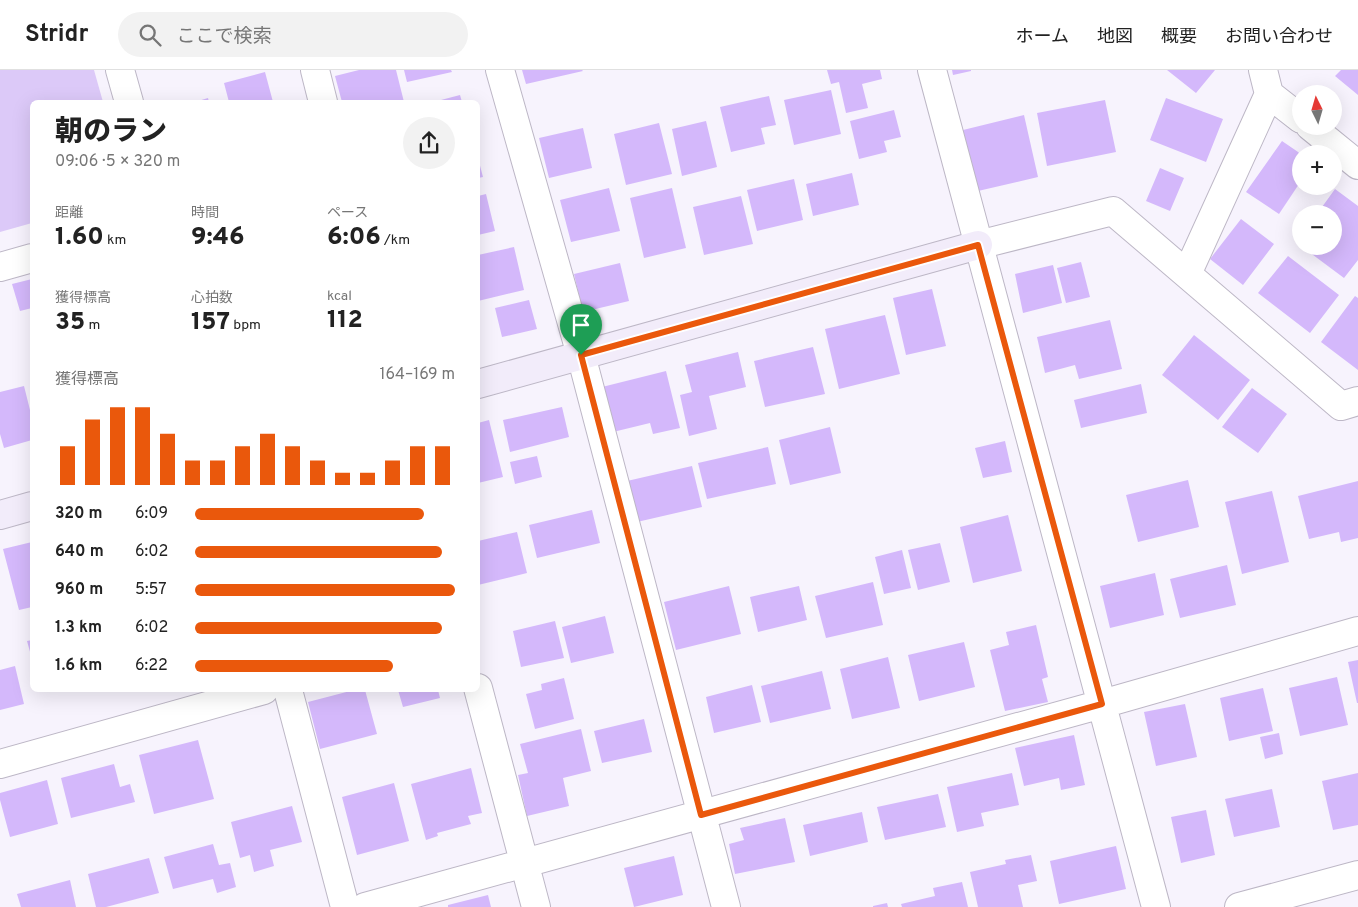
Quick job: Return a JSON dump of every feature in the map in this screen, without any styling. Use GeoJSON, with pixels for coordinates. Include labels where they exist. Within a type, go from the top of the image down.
{"type":"FeatureCollection","features":[{"type":"Feature","properties":{"kind":"street"},"geometry":{"type":"LineString","coordinates":[[120,70],[128,100]]}},
{"type":"Feature","properties":{"kind":"street"},"geometry":{"type":"LineString","coordinates":[[315,70],[322,100]]}},
{"type":"Feature","properties":{"kind":"street"},"geometry":{"type":"LineString","coordinates":[[500,70],[581,355],[726,907]]}},
{"type":"Feature","properties":{"kind":"street"},"geometry":{"type":"LineString","coordinates":[[932,70],[1156,907]]}},
{"type":"Feature","properties":{"kind":"street"},"geometry":{"type":"LineString","coordinates":[[1187,274],[1266,82],[1292,109]]}},
{"type":"Feature","properties":{"kind":"street"},"geometry":{"type":"LineString","coordinates":[[1321,135],[1358,165]]}},
{"type":"Feature","properties":{"kind":"street"},"geometry":{"type":"LineString","coordinates":[[480,383],[978,245],[1113,211],[1341,406],[1358,401]]}},
{"type":"Feature","properties":{"kind":"street"},"geometry":{"type":"LineString","coordinates":[[0,267],[30,259]]}},
{"type":"Feature","properties":{"kind":"street"},"geometry":{"type":"LineString","coordinates":[[0,515],[30,507]]}},
{"type":"Feature","properties":{"kind":"street"},"geometry":{"type":"LineString","coordinates":[[365,907],[1102,704],[1358,631]]}},
{"type":"Feature","properties":{"kind":"street"},"geometry":{"type":"LineString","coordinates":[[0,764],[257,692]]}},
{"type":"Feature","properties":{"kind":"street"},"geometry":{"type":"LineString","coordinates":[[289,692],[345,907]]}},
{"type":"Feature","properties":{"kind":"street"},"geometry":{"type":"LineString","coordinates":[[479,692],[536,907]]}},
{"type":"Feature","properties":{"kind":"street"},"geometry":{"type":"LineString","coordinates":[[1239,907],[1358,875]]}},
{"type":"Feature","properties":{"kind":"shaded area"},"geometry":{"type":"Polygon","coordinates":[[[0,70],[94,70],[102,100],[30,100],[30,224],[0,232],[0,70]]]}},
{"type":"Feature","properties":{"kind":"building"},"geometry":{"type":"Polygon","coordinates":[[[359,70],[396,70],[404,100],[341,100],[335,76],[359,70]]]}},
{"type":"Feature","properties":{"kind":"building"},"geometry":{"type":"Polygon","coordinates":[[[404,70],[451,70],[452,72],[407,82],[404,70]]]}},
{"type":"Feature","properties":{"kind":"building"},"geometry":{"type":"Polygon","coordinates":[[[522,70],[582,70],[583,71],[526,84],[522,70]]]}},
{"type":"Feature","properties":{"kind":"building"},"geometry":{"type":"Polygon","coordinates":[[[827,70],[880,70],[882,79],[862,84],[868,108],[846,113],[839,82],[831,84],[827,70]]]}},
{"type":"Feature","properties":{"kind":"building"},"geometry":{"type":"Polygon","coordinates":[[[952,70],[971,70],[971,71],[953,75],[952,70]]]}},
{"type":"Feature","properties":{"kind":"building"},"geometry":{"type":"Polygon","coordinates":[[[1167,70],[1215,70],[1196,93],[1167,70]]]}},
{"type":"Feature","properties":{"kind":"building"},"geometry":{"type":"Polygon","coordinates":[[[1341,70],[1358,70],[1358,95],[1335,76],[1341,70]]]}},
{"type":"Feature","properties":{"kind":"building"},"geometry":{"type":"Polygon","coordinates":[[[265,72],[272,100],[228,100],[224,83],[265,72]]]}},
{"type":"Feature","properties":{"kind":"building"},"geometry":{"type":"Polygon","coordinates":[[[831,90],[841,134],[794,145],[784,100],[831,90]]]}},
{"type":"Feature","properties":{"kind":"building"},"geometry":{"type":"Polygon","coordinates":[[[460,95],[461,100],[441,100],[460,95]]]}},
{"type":"Feature","properties":{"kind":"building"},"geometry":{"type":"Polygon","coordinates":[[[769,96],[776,125],[761,128],[765,144],[731,152],[720,107],[769,96]]]}},
{"type":"Feature","properties":{"kind":"building"},"geometry":{"type":"Polygon","coordinates":[[[1166,98],[1223,119],[1206,162],[1150,140],[1166,98]]]}},
{"type":"Feature","properties":{"kind":"building"},"geometry":{"type":"Polygon","coordinates":[[[1105,100],[1116,152],[1047,166],[1037,113],[1105,100]]]}},
{"type":"Feature","properties":{"kind":"building"},"geometry":{"type":"Polygon","coordinates":[[[894,110],[901,137],[884,141],[887,152],[859,159],[850,121],[894,110]]]}},
{"type":"Feature","properties":{"kind":"building"},"geometry":{"type":"Polygon","coordinates":[[[1024,115],[1038,177],[978,191],[963,130],[1024,115]]]}},
{"type":"Feature","properties":{"kind":"building"},"geometry":{"type":"Polygon","coordinates":[[[706,121],[717,167],[682,176],[672,129],[706,121]]]}},
{"type":"Feature","properties":{"kind":"building"},"geometry":{"type":"Polygon","coordinates":[[[659,123],[672,174],[626,185],[614,134],[659,123]]]}},
{"type":"Feature","properties":{"kind":"building"},"geometry":{"type":"Polygon","coordinates":[[[583,128],[592,168],[549,178],[539,138],[583,128]]]}},
{"type":"Feature","properties":{"kind":"building"},"geometry":{"type":"Polygon","coordinates":[[[1282,141],[1292,148],[1292,194],[1279,214],[1246,192],[1282,141]]]}},
{"type":"Feature","properties":{"kind":"building"},"geometry":{"type":"Polygon","coordinates":[[[480,166],[483,177],[480,178],[480,166]]]}},
{"type":"Feature","properties":{"kind":"building"},"geometry":{"type":"Polygon","coordinates":[[[1160,168],[1184,178],[1170,211],[1146,201],[1160,168]]]}},
{"type":"Feature","properties":{"kind":"building"},"geometry":{"type":"Polygon","coordinates":[[[852,173],[859,205],[813,216],[806,184],[852,173]]]}},
{"type":"Feature","properties":{"kind":"building"},"geometry":{"type":"Polygon","coordinates":[[[794,179],[803,220],[757,231],[747,190],[794,179]]]}},
{"type":"Feature","properties":{"kind":"building"},"geometry":{"type":"Polygon","coordinates":[[[609,188],[620,231],[571,242],[560,200],[609,188]]]}},
{"type":"Feature","properties":{"kind":"building"},"geometry":{"type":"Polygon","coordinates":[[[672,188],[686,248],[644,258],[630,198],[672,188]]]}},
{"type":"Feature","properties":{"kind":"building"},"geometry":{"type":"Polygon","coordinates":[[[486,194],[495,231],[480,235],[480,196],[486,194]]]}},
{"type":"Feature","properties":{"kind":"building"},"geometry":{"type":"Polygon","coordinates":[[[1342,194],[1358,206],[1358,260],[1344,278],[1313,255],[1342,255],[1342,205],[1323,205],[1331,195],[1342,194]]]}},
{"type":"Feature","properties":{"kind":"building"},"geometry":{"type":"Polygon","coordinates":[[[741,196],[753,244],[704,255],[693,207],[741,196]]]}},
{"type":"Feature","properties":{"kind":"building"},"geometry":{"type":"Polygon","coordinates":[[[1241,219],[1274,244],[1243,285],[1210,259],[1241,219]]]}},
{"type":"Feature","properties":{"kind":"building"},"geometry":{"type":"Polygon","coordinates":[[[514,247],[524,290],[480,301],[480,255],[514,247]]]}},
{"type":"Feature","properties":{"kind":"building"},"geometry":{"type":"Polygon","coordinates":[[[1288,256],[1339,295],[1310,333],[1258,293],[1288,256]]]}},
{"type":"Feature","properties":{"kind":"building"},"geometry":{"type":"Polygon","coordinates":[[[1081,262],[1090,297],[1066,303],[1057,268],[1081,262]]]}},
{"type":"Feature","properties":{"kind":"building"},"geometry":{"type":"Polygon","coordinates":[[[620,263],[629,301],[583,312],[574,274],[620,263]]]}},
{"type":"Feature","properties":{"kind":"building"},"geometry":{"type":"Polygon","coordinates":[[[1053,265],[1062,303],[1023,313],[1015,274],[1053,265]]]}},
{"type":"Feature","properties":{"kind":"building"},"geometry":{"type":"Polygon","coordinates":[[[30,280],[30,308],[20,311],[12,284],[30,280]]]}},
{"type":"Feature","properties":{"kind":"building"},"geometry":{"type":"Polygon","coordinates":[[[932,289],[946,346],[906,355],[893,298],[932,289]]]}},
{"type":"Feature","properties":{"kind":"building"},"geometry":{"type":"Polygon","coordinates":[[[1355,296],[1358,298],[1358,370],[1321,342],[1355,296]]]}},
{"type":"Feature","properties":{"kind":"building"},"geometry":{"type":"Polygon","coordinates":[[[529,300],[537,329],[502,337],[495,308],[529,300]]]}},
{"type":"Feature","properties":{"kind":"building"},"geometry":{"type":"Polygon","coordinates":[[[885,315],[900,374],[839,389],[825,329],[885,315]]]}},
{"type":"Feature","properties":{"kind":"building"},"geometry":{"type":"Polygon","coordinates":[[[1110,320],[1122,369],[1079,379],[1075,365],[1045,373],[1037,337],[1110,320]]]}},
{"type":"Feature","properties":{"kind":"building"},"geometry":{"type":"Polygon","coordinates":[[[1194,335],[1250,380],[1218,420],[1162,375],[1194,335]]]}},
{"type":"Feature","properties":{"kind":"building"},"geometry":{"type":"Polygon","coordinates":[[[813,347],[825,394],[765,407],[754,361],[813,347]]]}},
{"type":"Feature","properties":{"kind":"building"},"geometry":{"type":"Polygon","coordinates":[[[738,352],[746,387],[709,396],[717,429],[689,436],[680,395],[692,392],[685,365],[738,352]]]}},
{"type":"Feature","properties":{"kind":"building"},"geometry":{"type":"Polygon","coordinates":[[[666,371],[680,428],[653,434],[650,423],[613,432],[602,387],[666,371]]]}},
{"type":"Feature","properties":{"kind":"building"},"geometry":{"type":"Polygon","coordinates":[[[1141,384],[1147,413],[1081,428],[1074,400],[1141,384]]]}},
{"type":"Feature","properties":{"kind":"building"},"geometry":{"type":"Polygon","coordinates":[[[24,386],[30,410],[30,441],[4,448],[0,434],[0,392],[24,386]]]}},
{"type":"Feature","properties":{"kind":"building"},"geometry":{"type":"Polygon","coordinates":[[[1252,388],[1287,414],[1258,453],[1222,427],[1252,388]]]}},
{"type":"Feature","properties":{"kind":"building"},"geometry":{"type":"Polygon","coordinates":[[[562,407],[569,437],[510,452],[503,420],[562,407]]]}},
{"type":"Feature","properties":{"kind":"building"},"geometry":{"type":"Polygon","coordinates":[[[489,420],[503,477],[480,483],[480,422],[489,420]]]}},
{"type":"Feature","properties":{"kind":"building"},"geometry":{"type":"Polygon","coordinates":[[[830,427],[841,473],[790,485],[779,440],[830,427]]]}},
{"type":"Feature","properties":{"kind":"building"},"geometry":{"type":"Polygon","coordinates":[[[1005,441],[1012,472],[983,478],[975,448],[1005,441]]]}},
{"type":"Feature","properties":{"kind":"building"},"geometry":{"type":"Polygon","coordinates":[[[768,447],[776,484],[707,499],[698,463],[768,447]]]}},
{"type":"Feature","properties":{"kind":"building"},"geometry":{"type":"Polygon","coordinates":[[[537,456],[542,477],[515,484],[510,462],[537,456]]]}},
{"type":"Feature","properties":{"kind":"building"},"geometry":{"type":"Polygon","coordinates":[[[692,466],[702,507],[637,522],[627,481],[692,466]]]}},
{"type":"Feature","properties":{"kind":"building"},"geometry":{"type":"Polygon","coordinates":[[[1188,480],[1199,527],[1138,542],[1126,495],[1188,480]]]}},
{"type":"Feature","properties":{"kind":"building"},"geometry":{"type":"Polygon","coordinates":[[[1358,481],[1358,538],[1341,542],[1339,532],[1309,539],[1298,496],[1358,481]]]}},
{"type":"Feature","properties":{"kind":"building"},"geometry":{"type":"Polygon","coordinates":[[[1272,491],[1289,562],[1242,574],[1225,502],[1272,491]]]}},
{"type":"Feature","properties":{"kind":"building"},"geometry":{"type":"Polygon","coordinates":[[[592,510],[600,543],[537,558],[529,525],[592,510]]]}},
{"type":"Feature","properties":{"kind":"building"},"geometry":{"type":"Polygon","coordinates":[[[1008,515],[1022,571],[973,583],[960,527],[1008,515]]]}},
{"type":"Feature","properties":{"kind":"building"},"geometry":{"type":"Polygon","coordinates":[[[517,532],[527,573],[480,585],[480,541],[517,532]]]}},
{"type":"Feature","properties":{"kind":"building"},"geometry":{"type":"Polygon","coordinates":[[[30,542],[30,607],[19,610],[3,549],[30,542]]]}},
{"type":"Feature","properties":{"kind":"building"},"geometry":{"type":"Polygon","coordinates":[[[940,543],[950,582],[918,590],[908,550],[940,543]]]}},
{"type":"Feature","properties":{"kind":"building"},"geometry":{"type":"Polygon","coordinates":[[[902,550],[911,588],[884,594],[875,557],[902,550]]]}},
{"type":"Feature","properties":{"kind":"building"},"geometry":{"type":"Polygon","coordinates":[[[1227,565],[1236,605],[1180,618],[1170,579],[1227,565]]]}},
{"type":"Feature","properties":{"kind":"building"},"geometry":{"type":"Polygon","coordinates":[[[1155,573],[1164,615],[1110,628],[1100,586],[1155,573]]]}},
{"type":"Feature","properties":{"kind":"building"},"geometry":{"type":"Polygon","coordinates":[[[873,582],[883,625],[826,638],[815,596],[873,582]]]}},
{"type":"Feature","properties":{"kind":"building"},"geometry":{"type":"Polygon","coordinates":[[[729,586],[741,634],[676,650],[664,602],[729,586]]]}},
{"type":"Feature","properties":{"kind":"building"},"geometry":{"type":"Polygon","coordinates":[[[799,586],[807,620],[758,632],[750,597],[799,586]]]}},
{"type":"Feature","properties":{"kind":"building"},"geometry":{"type":"Polygon","coordinates":[[[605,616],[614,653],[571,663],[562,627],[605,616]]]}},
{"type":"Feature","properties":{"kind":"building"},"geometry":{"type":"Polygon","coordinates":[[[555,621],[564,658],[521,667],[513,631],[555,621]]]}},
{"type":"Feature","properties":{"kind":"building"},"geometry":{"type":"Polygon","coordinates":[[[1036,625],[1048,677],[1042,679],[1048,702],[1005,711],[990,650],[1009,645],[1006,632],[1036,625]]]}},
{"type":"Feature","properties":{"kind":"building"},"geometry":{"type":"Polygon","coordinates":[[[30,640],[30,652],[27,641],[30,640]]]}},
{"type":"Feature","properties":{"kind":"building"},"geometry":{"type":"Polygon","coordinates":[[[964,642],[975,687],[919,701],[908,655],[964,642]]]}},
{"type":"Feature","properties":{"kind":"building"},"geometry":{"type":"Polygon","coordinates":[[[888,657],[900,708],[852,719],[840,669],[888,657]]]}},
{"type":"Feature","properties":{"kind":"building"},"geometry":{"type":"Polygon","coordinates":[[[1358,660],[1358,703],[1357,703],[1348,662],[1358,660]]]}},
{"type":"Feature","properties":{"kind":"building"},"geometry":{"type":"Polygon","coordinates":[[[15,666],[24,704],[0,710],[0,670],[15,666]]]}},
{"type":"Feature","properties":{"kind":"building"},"geometry":{"type":"Polygon","coordinates":[[[822,671],[831,709],[770,723],[761,686],[822,671]]]}},
{"type":"Feature","properties":{"kind":"building"},"geometry":{"type":"Polygon","coordinates":[[[1337,677],[1348,725],[1300,736],[1289,688],[1337,677]]]}},
{"type":"Feature","properties":{"kind":"building"},"geometry":{"type":"Polygon","coordinates":[[[564,678],[574,719],[535,729],[526,694],[542,690],[541,684],[564,678]]]}},
{"type":"Feature","properties":{"kind":"building"},"geometry":{"type":"Polygon","coordinates":[[[752,685],[761,722],[714,733],[706,697],[752,685]]]}},
{"type":"Feature","properties":{"kind":"building"},"geometry":{"type":"Polygon","coordinates":[[[1263,688],[1273,731],[1229,741],[1220,698],[1263,688]]]}},
{"type":"Feature","properties":{"kind":"building"},"geometry":{"type":"Polygon","coordinates":[[[346,692],[366,692],[377,734],[320,749],[308,702],[346,692]]]}},
{"type":"Feature","properties":{"kind":"building"},"geometry":{"type":"Polygon","coordinates":[[[399,692],[438,692],[440,698],[403,707],[399,692]]]}},
{"type":"Feature","properties":{"kind":"building"},"geometry":{"type":"Polygon","coordinates":[[[1185,704],[1197,757],[1156,766],[1144,712],[1185,704]]]}},
{"type":"Feature","properties":{"kind":"building"},"geometry":{"type":"Polygon","coordinates":[[[644,719],[652,752],[602,763],[594,731],[644,719]]]}},
{"type":"Feature","properties":{"kind":"building"},"geometry":{"type":"Polygon","coordinates":[[[581,729],[591,771],[563,778],[569,806],[527,816],[518,775],[528,773],[520,744],[581,729]]]}},
{"type":"Feature","properties":{"kind":"building"},"geometry":{"type":"Polygon","coordinates":[[[1279,733],[1283,754],[1265,759],[1260,737],[1279,733]]]}},
{"type":"Feature","properties":{"kind":"building"},"geometry":{"type":"Polygon","coordinates":[[[1074,735],[1085,785],[1061,790],[1059,778],[1024,786],[1015,748],[1074,735]]]}},
{"type":"Feature","properties":{"kind":"building"},"geometry":{"type":"Polygon","coordinates":[[[198,740],[214,799],[154,814],[139,755],[198,740]]]}},
{"type":"Feature","properties":{"kind":"building"},"geometry":{"type":"Polygon","coordinates":[[[114,764],[120,787],[130,784],[135,802],[71,818],[61,778],[114,764]]]}},
{"type":"Feature","properties":{"kind":"building"},"geometry":{"type":"Polygon","coordinates":[[[471,768],[482,813],[468,816],[471,824],[437,833],[438,836],[426,840],[411,784],[471,768]]]}},
{"type":"Feature","properties":{"kind":"building"},"geometry":{"type":"Polygon","coordinates":[[[1012,773],[1019,805],[981,813],[984,826],[957,832],[947,787],[1012,773]]]}},
{"type":"Feature","properties":{"kind":"building"},"geometry":{"type":"Polygon","coordinates":[[[1358,773],[1358,825],[1333,830],[1322,781],[1358,773]]]}},
{"type":"Feature","properties":{"kind":"building"},"geometry":{"type":"Polygon","coordinates":[[[47,780],[58,824],[10,837],[0,800],[0,793],[47,780]]]}},
{"type":"Feature","properties":{"kind":"building"},"geometry":{"type":"Polygon","coordinates":[[[394,783],[409,841],[357,855],[342,797],[394,783]]]}},
{"type":"Feature","properties":{"kind":"building"},"geometry":{"type":"Polygon","coordinates":[[[1272,789],[1280,827],[1234,837],[1225,799],[1272,789]]]}},
{"type":"Feature","properties":{"kind":"building"},"geometry":{"type":"Polygon","coordinates":[[[938,794],[946,827],[885,840],[877,807],[938,794]]]}},
{"type":"Feature","properties":{"kind":"building"},"geometry":{"type":"Polygon","coordinates":[[[292,806],[302,842],[270,850],[274,866],[254,872],[250,855],[240,858],[231,822],[292,806]]]}},
{"type":"Feature","properties":{"kind":"building"},"geometry":{"type":"Polygon","coordinates":[[[1206,810],[1215,855],[1181,863],[1171,817],[1206,810]]]}},
{"type":"Feature","properties":{"kind":"building"},"geometry":{"type":"Polygon","coordinates":[[[862,812],[868,842],[810,856],[803,825],[862,812]]]}},
{"type":"Feature","properties":{"kind":"building"},"geometry":{"type":"Polygon","coordinates":[[[785,818],[795,862],[735,874],[729,844],[744,840],[740,828],[785,818]]]}},
{"type":"Feature","properties":{"kind":"building"},"geometry":{"type":"Polygon","coordinates":[[[213,844],[219,865],[230,863],[236,887],[217,893],[213,879],[173,889],[164,857],[213,844]]]}},
{"type":"Feature","properties":{"kind":"building"},"geometry":{"type":"Polygon","coordinates":[[[1116,846],[1126,889],[1059,904],[1050,861],[1116,846]]]}},
{"type":"Feature","properties":{"kind":"building"},"geometry":{"type":"Polygon","coordinates":[[[1031,855],[1037,881],[1018,885],[1023,907],[978,907],[970,872],[1006,864],[1005,860],[1031,855]]]}},
{"type":"Feature","properties":{"kind":"building"},"geometry":{"type":"Polygon","coordinates":[[[674,856],[683,895],[634,907],[624,868],[674,856]]]}},
{"type":"Feature","properties":{"kind":"building"},"geometry":{"type":"Polygon","coordinates":[[[149,858],[159,893],[106,907],[96,907],[88,874],[149,858]]]}},
{"type":"Feature","properties":{"kind":"building"},"geometry":{"type":"Polygon","coordinates":[[[70,880],[76,907],[21,907],[17,894],[70,880]]]}},
{"type":"Feature","properties":{"kind":"building"},"geometry":{"type":"Polygon","coordinates":[[[962,882],[968,907],[902,907],[901,904],[935,896],[933,888],[962,882]]]}},
{"type":"Feature","properties":{"kind":"building"},"geometry":{"type":"Polygon","coordinates":[[[488,895],[491,907],[448,907],[448,905],[488,895]]]}},
{"type":"Feature","properties":{"kind":"building"},"geometry":{"type":"Polygon","coordinates":[[[887,903],[888,907],[873,907],[873,906],[887,903]]]}},
{"type":"Feature","properties":{"kind":"route"},"geometry":{"type":"LineString","coordinates":[[978,245],[1102,704],[701,815],[581,355],[978,245]]}}]}
